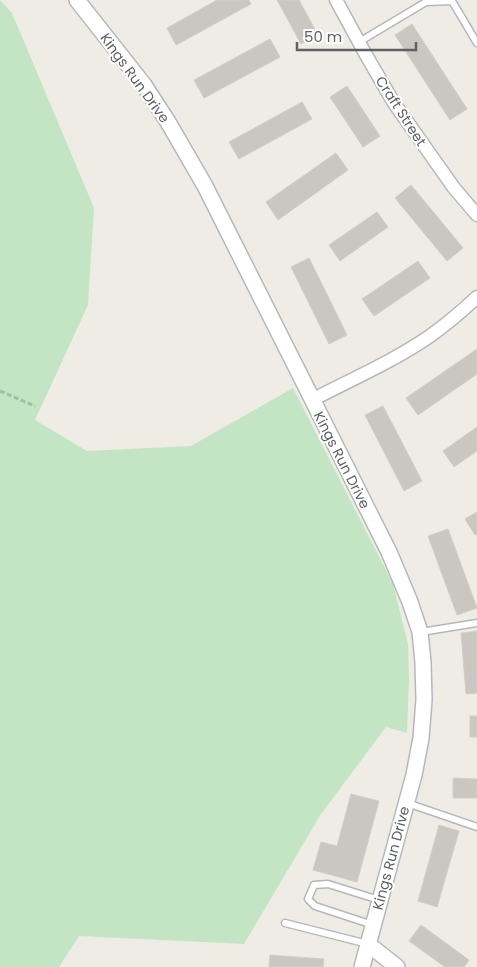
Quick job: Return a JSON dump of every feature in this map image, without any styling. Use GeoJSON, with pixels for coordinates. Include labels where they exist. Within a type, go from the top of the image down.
{"type":"FeatureCollection","features":[{"type":"Feature","properties":{"kind":"street","name":"Kings Run Drive"},"geometry":{"type":"LineString","coordinates":[[76,0],[144,85],[205,186],[389,552],[410,602],[420,632],[424,700],[421,738],[414,775],[362,967]]}},
{"type":"Feature","properties":{"kind":"street","name":"Craft Street"},"geometry":{"type":"LineString","coordinates":[[336,0],[394,104],[454,188],[477,215]]}},
{"type":"Feature","properties":{"kind":"street"},"geometry":{"type":"LineString","coordinates":[[312,400],[406,351],[459,314],[477,297]]}},
{"type":"Feature","properties":{"kind":"street"},"geometry":{"type":"LineString","coordinates":[[368,944],[397,967]]}},
{"type":"Feature","properties":{"kind":"lane"},"geometry":{"type":"LineString","coordinates":[[358,42],[426,2],[452,1],[477,43]]}},
{"type":"Feature","properties":{"kind":"lane"},"geometry":{"type":"LineString","coordinates":[[420,632],[477,623]]}},
{"type":"Feature","properties":{"kind":"lane"},"geometry":{"type":"LineString","coordinates":[[406,802],[477,827]]}},
{"type":"Feature","properties":{"kind":"lane"},"geometry":{"type":"LineString","coordinates":[[372,925],[314,906],[308,899],[314,886],[328,884],[379,900]]}},
{"type":"Feature","properties":{"kind":"lane"},"geometry":{"type":"LineString","coordinates":[[285,923],[368,944]]}},
{"type":"Feature","properties":{"kind":"path"},"geometry":{"type":"LineString","coordinates":[[0,391],[34,406]]}},
{"type":"Feature","properties":{"kind":"green space"},"geometry":{"type":"Polygon","coordinates":[[[0,0],[12,13],[94,208],[88,305],[35,420],[87,451],[191,446],[293,388],[393,584],[408,644],[407,733],[386,727],[321,814],[244,944],[79,936],[59,967],[0,967],[0,0]]]}},
{"type":"Feature","properties":{"kind":"building"},"geometry":{"type":"Polygon","coordinates":[[[217,0],[249,0],[251,4],[176,45],[167,28],[217,0]]]}},
{"type":"Feature","properties":{"kind":"building"},"geometry":{"type":"Polygon","coordinates":[[[277,0],[299,0],[318,35],[301,44],[277,0]]]}},
{"type":"Feature","properties":{"kind":"building"},"geometry":{"type":"Polygon","coordinates":[[[412,24],[467,109],[450,120],[395,35],[412,24]]]}},
{"type":"Feature","properties":{"kind":"building"},"geometry":{"type":"Polygon","coordinates":[[[270,39],[280,57],[204,98],[194,80],[270,39]]]}},
{"type":"Feature","properties":{"kind":"building"},"geometry":{"type":"Polygon","coordinates":[[[347,86],[380,136],[363,147],[330,97],[347,86]]]}},
{"type":"Feature","properties":{"kind":"building"},"geometry":{"type":"Polygon","coordinates":[[[302,102],[312,119],[239,159],[229,142],[302,102]]]}},
{"type":"Feature","properties":{"kind":"building"},"geometry":{"type":"Polygon","coordinates":[[[336,153],[348,170],[278,220],[266,202],[336,153]]]}},
{"type":"Feature","properties":{"kind":"building"},"geometry":{"type":"Polygon","coordinates":[[[411,185],[463,248],[447,261],[395,198],[411,185]]]}},
{"type":"Feature","properties":{"kind":"building"},"geometry":{"type":"Polygon","coordinates":[[[377,212],[388,227],[340,261],[329,245],[377,212]]]}},
{"type":"Feature","properties":{"kind":"building"},"geometry":{"type":"Polygon","coordinates":[[[309,258],[347,335],[329,344],[291,267],[309,258]]]}},
{"type":"Feature","properties":{"kind":"building"},"geometry":{"type":"Polygon","coordinates":[[[418,261],[430,278],[374,316],[362,299],[418,261]]]}},
{"type":"Feature","properties":{"kind":"building"},"geometry":{"type":"Polygon","coordinates":[[[477,349],[477,374],[418,415],[406,398],[477,349]]]}},
{"type":"Feature","properties":{"kind":"building"},"geometry":{"type":"Polygon","coordinates":[[[383,406],[422,481],[404,491],[365,415],[383,406]]]}},
{"type":"Feature","properties":{"kind":"building"},"geometry":{"type":"Polygon","coordinates":[[[477,427],[477,451],[454,467],[443,451],[477,427]]]}},
{"type":"Feature","properties":{"kind":"building"},"geometry":{"type":"Polygon","coordinates":[[[477,512],[477,534],[475,535],[465,519],[477,512]]]}},
{"type":"Feature","properties":{"kind":"building"},"geometry":{"type":"Polygon","coordinates":[[[448,529],[477,608],[457,615],[428,536],[448,529]]]}},
{"type":"Feature","properties":{"kind":"building"},"geometry":{"type":"Polygon","coordinates":[[[477,631],[477,693],[466,694],[461,633],[477,631]]]}},
{"type":"Feature","properties":{"kind":"building"},"geometry":{"type":"Polygon","coordinates":[[[470,716],[477,716],[477,737],[470,737],[470,716]]]}},
{"type":"Feature","properties":{"kind":"building"},"geometry":{"type":"Polygon","coordinates":[[[453,778],[477,779],[477,798],[453,798],[453,778]]]}},
{"type":"Feature","properties":{"kind":"building"},"geometry":{"type":"Polygon","coordinates":[[[351,794],[379,801],[357,882],[313,870],[321,842],[337,846],[351,794]]]}},
{"type":"Feature","properties":{"kind":"building"},"geometry":{"type":"Polygon","coordinates":[[[439,825],[459,831],[437,907],[418,901],[439,825]]]}},
{"type":"Feature","properties":{"kind":"building"},"geometry":{"type":"Polygon","coordinates":[[[421,925],[469,960],[464,967],[445,967],[409,941],[421,925]]]}},
{"type":"Feature","properties":{"kind":"building"},"geometry":{"type":"Polygon","coordinates":[[[270,955],[324,959],[323,967],[269,967],[270,955]]]}}]}
